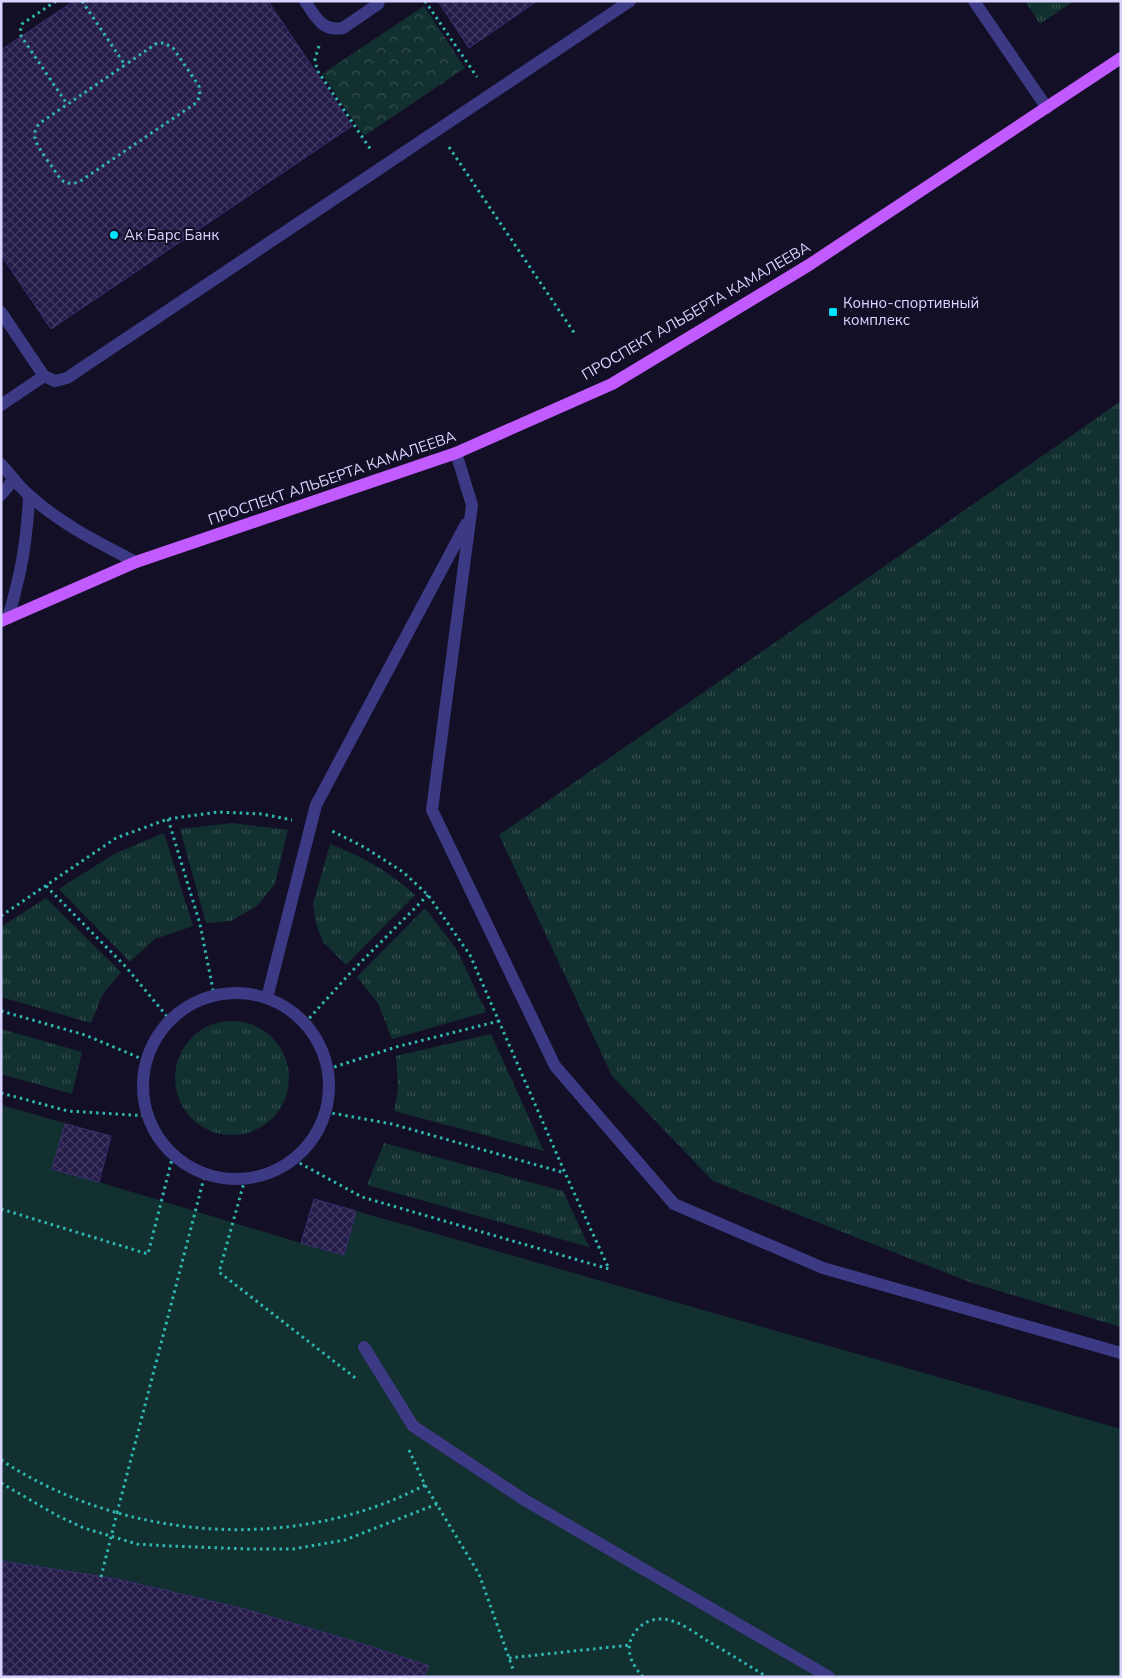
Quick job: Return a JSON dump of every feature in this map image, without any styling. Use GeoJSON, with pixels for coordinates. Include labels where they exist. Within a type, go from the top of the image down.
{"type":"FeatureCollection","features":[{"type":"Feature","properties":{"kind":"main road","name":"ПРОСПЕКТ АЛЬБЕРТА КАМАЛЕЕВА"},"geometry":{"type":"LineString","coordinates":[[5,619],[136,562],[456,453],[612,384],[809,265],[1121,58]]}},
{"type":"Feature","properties":{"kind":"street"},"geometry":{"type":"LineString","coordinates":[[305,1],[316,18],[332,29],[343,28],[378,4],[379,1]]}},
{"type":"Feature","properties":{"kind":"street"},"geometry":{"type":"LineString","coordinates":[[1,312],[44,376],[55,381],[67,378],[630,1]]}},
{"type":"Feature","properties":{"kind":"street"},"geometry":{"type":"LineString","coordinates":[[974,1],[1047,108]]}},
{"type":"Feature","properties":{"kind":"street"},"geometry":{"type":"LineString","coordinates":[[1,404],[44,376]]}},
{"type":"Feature","properties":{"kind":"street"},"geometry":{"type":"LineString","coordinates":[[456,453],[472,505],[432,810],[555,1066],[674,1204],[823,1268],[1121,1353]]}},
{"type":"Feature","properties":{"kind":"street"},"geometry":{"type":"LineString","coordinates":[[1,464],[29,496],[78,530],[136,562]]}},
{"type":"Feature","properties":{"kind":"street"},"geometry":{"type":"LineString","coordinates":[[1,495],[14,479]]}},
{"type":"Feature","properties":{"kind":"street"},"geometry":{"type":"LineString","coordinates":[[5,619],[18,587],[24,558],[29,496]]}},
{"type":"Feature","properties":{"kind":"street"},"geometry":{"type":"LineString","coordinates":[[267,998],[316,805],[470,517]]}},
{"type":"Feature","properties":{"kind":"street"},"geometry":{"type":"LineString","coordinates":[[241,993],[267,998],[288,1008],[305,1023],[320,1044],[328,1069],[329,1090],[326,1112],[314,1138],[294,1160],[271,1173],[245,1179],[225,1179],[205,1174],[188,1166],[173,1155],[158,1137],[148,1116],[143,1088],[147,1060],[156,1039],[170,1020],[190,1005],[214,995],[241,993]]}},
{"type":"Feature","properties":{"kind":"street"},"geometry":{"type":"LineString","coordinates":[[364,1346],[413,1426],[523,1499],[829,1677]]}},
{"type":"Feature","properties":{"kind":"path"},"geometry":{"type":"LineString","coordinates":[[56,1],[22,24],[20,32],[67,104]]}},
{"type":"Feature","properties":{"kind":"path"},"geometry":{"type":"LineString","coordinates":[[82,1],[125,65]]}},
{"type":"Feature","properties":{"kind":"path"},"geometry":{"type":"LineString","coordinates":[[426,1],[489,96]]}},
{"type":"Feature","properties":{"kind":"path"},"geometry":{"type":"LineString","coordinates":[[327,27],[315,59],[316,67],[382,167]]}},
{"type":"Feature","properties":{"kind":"path"},"geometry":{"type":"LineString","coordinates":[[157,43],[168,44],[173,48],[198,86],[200,96],[196,103],[79,182],[74,184],[66,183],[61,180],[35,141],[35,131],[40,123],[125,65],[157,43]]}},
{"type":"Feature","properties":{"kind":"path"},"geometry":{"type":"LineString","coordinates":[[438,130],[575,334]]}},
{"type":"Feature","properties":{"kind":"path"},"geometry":{"type":"LineString","coordinates":[[1,916],[116,838],[168,819],[218,812],[262,814],[334,832],[364,847],[403,872],[428,895],[470,956],[609,1269],[362,1197],[294,1160]]}},
{"type":"Feature","properties":{"kind":"path"},"geometry":{"type":"LineString","coordinates":[[168,819],[200,924],[214,995]]}},
{"type":"Feature","properties":{"kind":"path"},"geometry":{"type":"LineString","coordinates":[[46,886],[126,966],[170,1020]]}},
{"type":"Feature","properties":{"kind":"path"},"geometry":{"type":"LineString","coordinates":[[305,1023],[352,970],[428,895]]}},
{"type":"Feature","properties":{"kind":"path"},"geometry":{"type":"LineString","coordinates":[[1,1011],[86,1035],[147,1060]]}},
{"type":"Feature","properties":{"kind":"path"},"geometry":{"type":"LineString","coordinates":[[328,1069],[396,1047],[499,1021]]}},
{"type":"Feature","properties":{"kind":"path"},"geometry":{"type":"LineString","coordinates":[[1,1093],[68,1111],[148,1116]]}},
{"type":"Feature","properties":{"kind":"path"},"geometry":{"type":"LineString","coordinates":[[326,1112],[392,1124],[565,1173]]}},
{"type":"Feature","properties":{"kind":"path"},"geometry":{"type":"LineString","coordinates":[[1,1210],[148,1254],[173,1155]]}},
{"type":"Feature","properties":{"kind":"path"},"geometry":{"type":"LineString","coordinates":[[101,1576],[205,1174]]}},
{"type":"Feature","properties":{"kind":"path"},"geometry":{"type":"LineString","coordinates":[[245,1179],[219,1272],[362,1384]]}},
{"type":"Feature","properties":{"kind":"path"},"geometry":{"type":"LineString","coordinates":[[405,1443],[426,1485],[479,1574],[514,1672]]}},
{"type":"Feature","properties":{"kind":"path"},"geometry":{"type":"LineString","coordinates":[[1,1460],[22,1474],[91,1504],[117,1513],[181,1526],[283,1528],[338,1518],[407,1494],[426,1485]]}},
{"type":"Feature","properties":{"kind":"path"},"geometry":{"type":"LineString","coordinates":[[1,1483],[58,1516],[84,1528],[137,1544],[161,1546],[293,1549],[345,1540],[437,1504]]}},
{"type":"Feature","properties":{"kind":"path"},"geometry":{"type":"LineString","coordinates":[[643,1677],[636,1670],[632,1662],[629,1652],[630,1645],[634,1633],[641,1625],[650,1620],[661,1619],[682,1625],[767,1677]]}},
{"type":"Feature","properties":{"kind":"path"},"geometry":{"type":"LineString","coordinates":[[509,1658],[630,1645]]}},
{"type":"Feature","properties":{"kind":"green space"},"geometry":{"type":"Polygon","coordinates":[[[1025,1],[1074,1],[1040,24],[1025,1]]]}},
{"type":"Feature","properties":{"kind":"green space"},"geometry":{"type":"Polygon","coordinates":[[[424,6],[465,68],[364,136],[322,74],[424,6]]]}},
{"type":"Feature","properties":{"kind":"green space"},"geometry":{"type":"Polygon","coordinates":[[[1121,401],[1121,1327],[972,1283],[713,1181],[612,1076],[499,835],[1121,401]]]}},
{"type":"Feature","properties":{"kind":"green space"},"geometry":{"type":"Polygon","coordinates":[[[232,823],[288,830],[275,884],[257,906],[231,921],[206,923],[180,829],[232,823]]]}},
{"type":"Feature","properties":{"kind":"green space"},"geometry":{"type":"Polygon","coordinates":[[[164,833],[193,926],[155,939],[130,962],[59,889],[114,854],[164,833]]]}},
{"type":"Feature","properties":{"kind":"green space"},"geometry":{"type":"Polygon","coordinates":[[[330,844],[375,865],[415,895],[346,965],[323,942],[316,924],[313,904],[330,844]]]}},
{"type":"Feature","properties":{"kind":"green space"},"geometry":{"type":"Polygon","coordinates":[[[46,898],[121,972],[103,994],[91,1023],[1,997],[1,927],[46,898]]]}},
{"type":"Feature","properties":{"kind":"green space"},"geometry":{"type":"Polygon","coordinates":[[[425,908],[457,950],[486,1012],[392,1039],[378,1003],[357,977],[425,908]]]}},
{"type":"Feature","properties":{"kind":"green space"},"geometry":{"type":"Polygon","coordinates":[[[232,1021],[254,1026],[272,1038],[284,1056],[289,1078],[284,1100],[272,1118],[254,1130],[232,1135],[210,1130],[192,1118],[180,1100],[175,1078],[180,1056],[192,1038],[210,1026],[232,1021]]]}},
{"type":"Feature","properties":{"kind":"green space"},"geometry":{"type":"Polygon","coordinates":[[[1,1029],[82,1052],[72,1094],[1,1074],[1,1029]]]}},
{"type":"Feature","properties":{"kind":"green space"},"geometry":{"type":"Polygon","coordinates":[[[491,1034],[544,1151],[394,1111],[398,1090],[396,1056],[491,1034]]]}},
{"type":"Feature","properties":{"kind":"green space"},"geometry":{"type":"Polygon","coordinates":[[[1,1105],[111,1136],[99,1182],[301,1243],[314,1199],[1121,1429],[1121,1677],[1,1677],[1,1105]]]}},
{"type":"Feature","properties":{"kind":"green space"},"geometry":{"type":"Polygon","coordinates":[[[384,1143],[563,1191],[589,1247],[367,1185],[384,1143]]]}},
{"type":"Feature","properties":{"kind":"building"},"geometry":{"type":"Polygon","coordinates":[[[74,1],[268,1],[352,126],[51,329],[1,255],[1,50],[74,1]]]}},
{"type":"Feature","properties":{"kind":"building"},"geometry":{"type":"Polygon","coordinates":[[[438,1],[537,1],[469,48],[438,1]]]}},
{"type":"Feature","properties":{"kind":"building"},"geometry":{"type":"Polygon","coordinates":[[[65,1124],[111,1136],[99,1182],[52,1169],[65,1124]]]}},
{"type":"Feature","properties":{"kind":"building"},"geometry":{"type":"Polygon","coordinates":[[[314,1199],[356,1211],[344,1255],[301,1243],[314,1199]]]}},
{"type":"Feature","properties":{"kind":"building"},"geometry":{"type":"Polygon","coordinates":[[[1,1561],[117,1579],[241,1608],[429,1666],[423,1677],[1,1677],[1,1561]]]}},
{"type":"Feature","properties":{"kind":"place","name":"Ак Барс Банк"},"geometry":{"type":"Point","coordinates":[114,235]}},
{"type":"Feature","properties":{"kind":"place","name":"Конно-спортивный комплекс"},"geometry":{"type":"Point","coordinates":[833,312]}}]}
